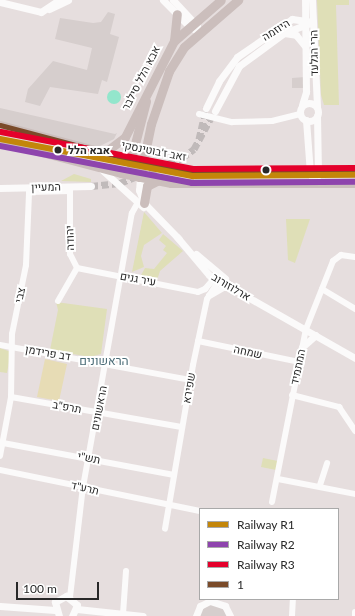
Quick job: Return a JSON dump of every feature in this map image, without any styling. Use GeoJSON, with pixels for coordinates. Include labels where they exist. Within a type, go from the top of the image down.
{"type":"FeatureCollection","features":[{"type":"Feature","properties":{"kind":"main road","name":"אבא הלל סילבר"},"geometry":{"type":"LineString","coordinates":[[104,153],[125,136],[151,82],[174,41],[221,0]]}},
{"type":"Feature","properties":{"kind":"main road","name":"אבא הלל סילבר"},"geometry":{"type":"LineString","coordinates":[[140,177],[142,163],[169,71],[184,47],[238,0]]}},
{"type":"Feature","properties":{"kind":"main road"},"geometry":{"type":"LineString","coordinates":[[174,41],[177,14]]}},
{"type":"Feature","properties":{"kind":"main road"},"geometry":{"type":"LineString","coordinates":[[140,177],[131,170],[130,160],[151,82]]}},
{"type":"Feature","properties":{"kind":"main road","name":"זאב ז'בוטינסקי"},"geometry":{"type":"LineString","coordinates":[[3,125],[142,163],[221,172],[299,174],[355,172]]}},
{"type":"Feature","properties":{"kind":"main road"},"geometry":{"type":"LineString","coordinates":[[0,141],[140,177],[186,184],[355,182]]}},
{"type":"Feature","properties":{"kind":"main road"},"geometry":{"type":"LineString","coordinates":[[141,203],[147,186],[157,180]]}},
{"type":"Feature","properties":{"kind":"street"},"geometry":{"type":"LineString","coordinates":[[47,9],[59,0]]}},
{"type":"Feature","properties":{"kind":"street"},"geometry":{"type":"LineString","coordinates":[[0,2],[33,13],[47,9],[55,9],[68,0]]}},
{"type":"Feature","properties":{"kind":"street"},"geometry":{"type":"LineString","coordinates":[[163,0],[177,14],[192,24]]}},
{"type":"Feature","properties":{"kind":"street"},"geometry":{"type":"LineString","coordinates":[[173,0],[200,32]]}},
{"type":"Feature","properties":{"kind":"street"},"geometry":{"type":"LineString","coordinates":[[292,19],[305,0]]}},
{"type":"Feature","properties":{"kind":"street","name":"הרי הגלעד"},"geometry":{"type":"LineString","coordinates":[[302,105],[306,92],[305,0]]}},
{"type":"Feature","properties":{"kind":"street","name":"הרי הגלעד"},"geometry":{"type":"LineString","coordinates":[[312,0],[316,106]]}},
{"type":"Feature","properties":{"kind":"street","name":"היוזמה"},"geometry":{"type":"LineString","coordinates":[[206,108],[231,62],[292,19],[305,18],[313,22]]}},
{"type":"Feature","properties":{"kind":"street","name":"היוזמה"},"geometry":{"type":"LineString","coordinates":[[215,111],[239,66],[284,33],[305,27],[313,22]]}},
{"type":"Feature","properties":{"kind":"street"},"geometry":{"type":"LineString","coordinates":[[284,33],[299,36],[305,49]]}},
{"type":"Feature","properties":{"kind":"street"},"geometry":{"type":"LineString","coordinates":[[300,114],[302,105],[310,102],[316,106],[317,116],[314,183]]}},
{"type":"Feature","properties":{"kind":"street"},"geometry":{"type":"LineString","coordinates":[[199,114],[232,122],[272,121],[300,114]]}},
{"type":"Feature","properties":{"kind":"street"},"geometry":{"type":"LineString","coordinates":[[300,114],[306,120],[308,148],[314,173]]}},
{"type":"Feature","properties":{"kind":"street"},"geometry":{"type":"LineString","coordinates":[[306,120],[317,116]]}},
{"type":"Feature","properties":{"kind":"street"},"geometry":{"type":"LineString","coordinates":[[299,174],[308,148]]}},
{"type":"Feature","properties":{"kind":"street","name":"ארלוזורוב"},"geometry":{"type":"LineString","coordinates":[[97,166],[141,203],[216,277],[275,311]]}},
{"type":"Feature","properties":{"kind":"street","name":"ארלוזורוב"},"geometry":{"type":"LineString","coordinates":[[140,177],[139,190],[141,203]]}},
{"type":"Feature","properties":{"kind":"street","name":"המעיין"},"geometry":{"type":"LineString","coordinates":[[0,188],[91,186]]}},
{"type":"Feature","properties":{"kind":"street","name":"המעיין"},"geometry":{"type":"LineString","coordinates":[[26,194],[70,191]]}},
{"type":"Feature","properties":{"kind":"street","name":"יהודה"},"geometry":{"type":"LineString","coordinates":[[70,191],[70,254],[78,268]]}},
{"type":"Feature","properties":{"kind":"street","name":"צבי"},"geometry":{"type":"LineString","coordinates":[[11,397],[13,347],[26,265],[26,194]]}},
{"type":"Feature","properties":{"kind":"street","name":"הראשונים"},"geometry":{"type":"LineString","coordinates":[[70,597],[75,544],[83,487],[107,364],[132,213],[141,203]]}},
{"type":"Feature","properties":{"kind":"street","name":"המתמיד"},"geometry":{"type":"LineString","coordinates":[[272,502],[278,479],[292,395],[306,330],[336,257],[355,258]]}},
{"type":"Feature","properties":{"kind":"street"},"geometry":{"type":"LineString","coordinates":[[58,302],[78,268]]}},
{"type":"Feature","properties":{"kind":"street","name":"עיר גנים"},"geometry":{"type":"LineString","coordinates":[[78,268],[198,292],[208,297]]}},
{"type":"Feature","properties":{"kind":"street"},"geometry":{"type":"LineString","coordinates":[[198,292],[205,289],[216,277]]}},
{"type":"Feature","properties":{"kind":"street","name":"ארלוזורוב"},"geometry":{"type":"LineString","coordinates":[[216,277],[355,358]]}},
{"type":"Feature","properties":{"kind":"street","name":"שפירא"},"geometry":{"type":"LineString","coordinates":[[165,529],[190,380],[208,297],[216,277]]}},
{"type":"Feature","properties":{"kind":"street"},"geometry":{"type":"LineString","coordinates":[[208,297],[223,287],[231,287]]}},
{"type":"Feature","properties":{"kind":"street"},"geometry":{"type":"LineString","coordinates":[[322,289],[355,308]]}},
{"type":"Feature","properties":{"kind":"street"},"geometry":{"type":"LineString","coordinates":[[302,347],[316,335]]}},
{"type":"Feature","properties":{"kind":"street","name":"שמחה"},"geometry":{"type":"LineString","coordinates":[[198,341],[299,362]]}},
{"type":"Feature","properties":{"kind":"street","name":"דב פרידמן"},"geometry":{"type":"LineString","coordinates":[[0,345],[190,380]]}},
{"type":"Feature","properties":{"kind":"street"},"geometry":{"type":"LineString","coordinates":[[292,395],[339,407],[355,431]]}},
{"type":"Feature","properties":{"kind":"street"},"geometry":{"type":"LineString","coordinates":[[0,456],[11,397]]}},
{"type":"Feature","properties":{"kind":"street","name":"תרפ\"ב"},"geometry":{"type":"LineString","coordinates":[[11,397],[181,427]]}},
{"type":"Feature","properties":{"kind":"street","name":"תש\"י"},"geometry":{"type":"LineString","coordinates":[[3,443],[174,475]]}},
{"type":"Feature","properties":{"kind":"street"},"geometry":{"type":"LineString","coordinates":[[320,485],[327,463]]}},
{"type":"Feature","properties":{"kind":"street","name":"תרע\"ד"},"geometry":{"type":"LineString","coordinates":[[0,470],[169,506],[199,511]]}},
{"type":"Feature","properties":{"kind":"street"},"geometry":{"type":"LineString","coordinates":[[278,479],[320,485],[355,494]]}},
{"type":"Feature","properties":{"kind":"street"},"geometry":{"type":"LineString","coordinates":[[123,614],[126,571]]}},
{"type":"Feature","properties":{"kind":"street"},"geometry":{"type":"LineString","coordinates":[[0,606],[57,613],[58,599],[70,597],[77,608],[97,613],[143,616]]}},
{"type":"Feature","properties":{"kind":"street"},"geometry":{"type":"LineString","coordinates":[[196,616],[205,603],[216,600],[225,606],[230,616]]}},
{"type":"Feature","properties":{"kind":"street"},"geometry":{"type":"LineString","coordinates":[[292,616],[294,600]]}},
{"type":"Feature","properties":{"kind":"street"},"geometry":{"type":"LineString","coordinates":[[72,616],[77,608]]}},
{"type":"Feature","properties":{"kind":"shaded area"},"geometry":{"type":"Polygon","coordinates":[[[317,0],[349,0],[349,5],[336,5],[339,105],[324,105],[321,95],[317,0]]]}},
{"type":"Feature","properties":{"kind":"shaded area"},"geometry":{"type":"Polygon","coordinates":[[[108,12],[115,14],[110,34],[119,37],[107,82],[102,80],[98,94],[50,87],[40,106],[25,102],[28,89],[53,61],[87,70],[92,48],[55,39],[60,18],[93,23],[101,22],[108,12]]]}},
{"type":"Feature","properties":{"kind":"shaded area"},"geometry":{"type":"Polygon","coordinates":[[[305,77],[306,88],[292,88],[292,78],[305,77]]]}},
{"type":"Feature","properties":{"kind":"shaded area"},"geometry":{"type":"Polygon","coordinates":[[[111,90],[117,90],[121,94],[121,100],[117,104],[111,104],[107,100],[107,94],[111,90]]]}},
{"type":"Feature","properties":{"kind":"shaded area"},"geometry":{"type":"Polygon","coordinates":[[[0,108],[115,134],[117,133],[114,139],[92,150],[0,123],[0,108]]]}},
{"type":"Feature","properties":{"kind":"shaded area"},"geometry":{"type":"Polygon","coordinates":[[[74,174],[91,179],[91,182],[61,181],[74,174]]]}},
{"type":"Feature","properties":{"kind":"shaded area"},"geometry":{"type":"Polygon","coordinates":[[[144,212],[162,233],[144,245],[141,256],[144,267],[132,272],[144,212]]]}},
{"type":"Feature","properties":{"kind":"shaded area"},"geometry":{"type":"Polygon","coordinates":[[[286,219],[310,219],[295,263],[288,260],[286,219]]]}},
{"type":"Feature","properties":{"kind":"shaded area"},"geometry":{"type":"Polygon","coordinates":[[[163,234],[183,251],[160,271],[157,280],[140,277],[145,268],[154,269],[167,253],[163,250],[166,246],[159,240],[163,234]]]}},
{"type":"Feature","properties":{"kind":"shaded area"},"geometry":{"type":"Polygon","coordinates":[[[56,302],[107,309],[101,354],[90,357],[50,350],[58,310],[56,302]]]}},
{"type":"Feature","properties":{"kind":"shaded area"},"geometry":{"type":"Polygon","coordinates":[[[0,348],[11,352],[7,373],[0,372],[0,348]]]}},
{"type":"Feature","properties":{"kind":"shaded area"},"geometry":{"type":"Polygon","coordinates":[[[45,359],[67,364],[59,401],[37,397],[45,359]]]}},
{"type":"Feature","properties":{"kind":"shaded area"},"geometry":{"type":"Polygon","coordinates":[[[263,458],[278,461],[276,470],[261,467],[263,458]]]}},
{"type":"Feature","properties":{"kind":"shaded area"},"geometry":{"type":"Polygon","coordinates":[[[216,601],[230,616],[196,616],[197,611],[216,601]]]}},
{"type":"Feature","properties":{"kind":"tunnel"},"geometry":{"type":"LineString","coordinates":[[199,139],[206,108]]}},
{"type":"Feature","properties":{"kind":"tunnel"},"geometry":{"type":"LineString","coordinates":[[91,186],[120,183],[182,158],[194,149],[214,112]]}},
{"type":"Feature","properties":{"kind":"rail line","name":"R3"},"geometry":{"type":"LineString","coordinates":[[1,132],[194,169],[355,168]]}},
{"type":"Feature","properties":{"kind":"rail line","name":"R1"},"geometry":{"type":"LineString","coordinates":[[0,139],[193,176],[355,175]]}},
{"type":"Feature","properties":{"kind":"rail line","name":"R2"},"geometry":{"type":"LineString","coordinates":[[0,146],[192,183],[355,182]]}},
{"type":"Feature","properties":{"kind":"transit line","name":"1"},"geometry":{"type":"LineString","coordinates":[[0,125],[148,164],[188,170],[355,171]]}},
{"type":"Feature","properties":{"kind":"place","name":"אבא הלל"},"geometry":{"type":"Point","coordinates":[58,150]}},
{"type":"Feature","properties":{"kind":"district","name":"הראשונים"},"geometry":{"type":"Point","coordinates":[104,361]}}]}
